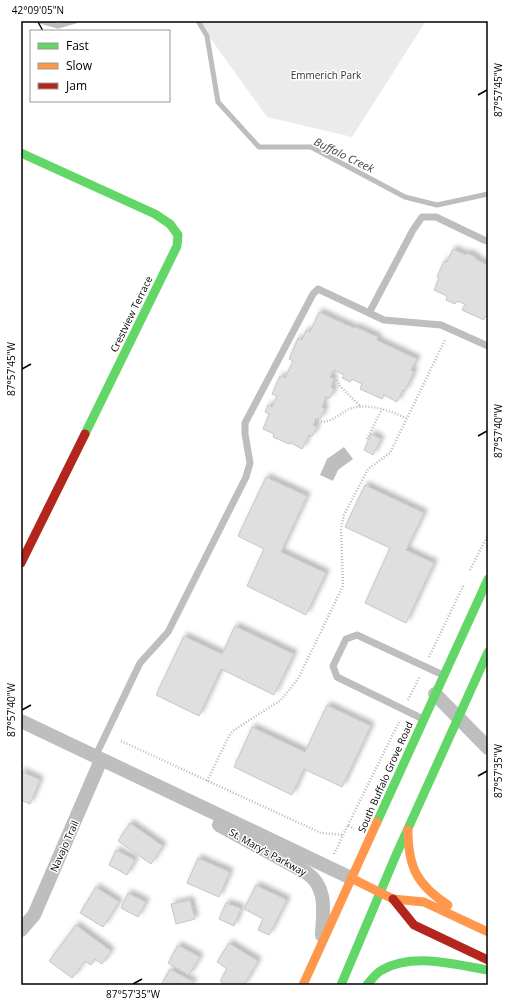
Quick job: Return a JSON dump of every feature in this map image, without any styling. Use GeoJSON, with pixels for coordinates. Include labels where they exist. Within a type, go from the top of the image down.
{"type":"FeatureCollection","features":[{"type":"Feature","properties":{"kind":"main road","name":"Crestview Terrace"},"geometry":{"type":"LineString","coordinates":[[21,153],[155,214],[170,224],[178,235],[177,246],[21,563]]}},
{"type":"Feature","properties":{"kind":"main road","name":"South Buffalo Grove Road"},"geometry":{"type":"LineString","coordinates":[[303,985],[488,579]]}},
{"type":"Feature","properties":{"kind":"main road"},"geometry":{"type":"LineString","coordinates":[[341,985],[408,828],[488,652]]}},
{"type":"Feature","properties":{"kind":"main road"},"geometry":{"type":"LineString","coordinates":[[408,828],[410,862],[422,882],[434,896],[460,913],[471,924]]}},
{"type":"Feature","properties":{"kind":"main road"},"geometry":{"type":"LineString","coordinates":[[351,878],[393,899],[424,902],[488,932]]}},
{"type":"Feature","properties":{"kind":"main road"},"geometry":{"type":"LineString","coordinates":[[393,899],[414,925],[488,960]]}},
{"type":"Feature","properties":{"kind":"main road"},"geometry":{"type":"LineString","coordinates":[[367,985],[383,969],[405,962],[425,961],[488,970]]}},
{"type":"Feature","properties":{"kind":"street"},"geometry":{"type":"LineString","coordinates":[[435,694],[488,748]]}},
{"type":"Feature","properties":{"kind":"street","name":"St. Mary's Parkway"},"geometry":{"type":"LineString","coordinates":[[21,721],[351,878]]}},
{"type":"Feature","properties":{"kind":"street","name":"Navajo Trail"},"geometry":{"type":"LineString","coordinates":[[21,930],[34,915],[98,758]]}},
{"type":"Feature","properties":{"kind":"street","name":"St. Mary's Parkway"},"geometry":{"type":"LineString","coordinates":[[188,801],[199,814],[306,873],[316,881],[319,885],[324,907],[322,942]]}},
{"type":"Feature","properties":{"kind":"lane"},"geometry":{"type":"LineString","coordinates":[[369,313],[413,230],[422,217],[436,217],[488,241]]}},
{"type":"Feature","properties":{"kind":"lane"},"geometry":{"type":"LineString","coordinates":[[98,758],[140,663],[168,632],[246,477],[250,463],[245,434],[245,423],[313,294],[318,290],[384,320],[441,325],[488,346]]}},
{"type":"Feature","properties":{"kind":"lane"},"geometry":{"type":"LineString","coordinates":[[424,719],[337,677],[333,666],[346,640],[357,635],[443,675]]}},
{"type":"Feature","properties":{"kind":"path"},"geometry":{"type":"LineString","coordinates":[[207,781],[230,734],[280,700],[298,679],[343,586],[341,528],[344,515],[368,469],[390,453],[450,329]]}},
{"type":"Feature","properties":{"kind":"path"},"geometry":{"type":"LineString","coordinates":[[337,380],[340,386],[361,407]]}},
{"type":"Feature","properties":{"kind":"path"},"geometry":{"type":"LineString","coordinates":[[315,420],[321,423],[326,422],[351,408],[361,407],[382,409],[406,418]]}},
{"type":"Feature","properties":{"kind":"path"},"geometry":{"type":"LineString","coordinates":[[367,439],[382,409]]}},
{"type":"Feature","properties":{"kind":"path"},"geometry":{"type":"LineString","coordinates":[[470,570],[488,535]]}},
{"type":"Feature","properties":{"kind":"path"},"geometry":{"type":"LineString","coordinates":[[348,825],[467,577]]}},
{"type":"Feature","properties":{"kind":"path"},"geometry":{"type":"LineString","coordinates":[[121,741],[321,833],[343,835]]}},
{"type":"Feature","properties":{"kind":"green space","name":"Emmerich Park"},"geometry":{"type":"Polygon","coordinates":[[[198,21],[426,21],[352,137],[267,117],[198,21]]]}},
{"type":"Feature","properties":{"kind":"shaded area"},"geometry":{"type":"Polygon","coordinates":[[[344,447],[353,459],[338,470],[333,481],[320,475],[327,459],[344,447]]]}},
{"type":"Feature","properties":{"kind":"building"},"geometry":{"type":"Polygon","coordinates":[[[453,249],[466,255],[467,253],[476,257],[476,259],[488,265],[488,318],[485,316],[484,320],[462,310],[465,304],[457,301],[455,304],[446,300],[447,296],[434,290],[439,278],[437,277],[444,261],[447,262],[453,249]]]}},
{"type":"Feature","properties":{"kind":"building"},"geometry":{"type":"Polygon","coordinates":[[[319,312],[378,337],[377,340],[417,359],[411,370],[414,372],[405,391],[403,390],[397,402],[384,395],[382,399],[360,389],[362,384],[352,379],[350,382],[342,378],[344,375],[334,370],[330,377],[334,379],[331,387],[334,389],[330,398],[326,397],[322,407],[325,409],[320,419],[317,418],[313,425],[317,427],[312,436],[309,435],[302,449],[291,443],[289,444],[273,437],[274,434],[263,429],[269,414],[265,412],[268,405],[272,407],[277,396],[272,394],[280,376],[285,378],[293,361],[289,359],[298,338],[302,340],[306,330],[310,332],[319,312]]]}},
{"type":"Feature","properties":{"kind":"building"},"geometry":{"type":"Polygon","coordinates":[[[371,434],[381,439],[373,455],[364,450],[371,434]]]}},
{"type":"Feature","properties":{"kind":"building"},"geometry":{"type":"Polygon","coordinates":[[[266,477],[307,496],[281,552],[326,573],[306,615],[247,586],[264,549],[238,536],[266,477]]]}},
{"type":"Feature","properties":{"kind":"building"},"geometry":{"type":"Polygon","coordinates":[[[365,485],[424,513],[406,550],[434,563],[406,623],[365,603],[390,548],[345,527],[365,485]]]}},
{"type":"Feature","properties":{"kind":"building"},"geometry":{"type":"Polygon","coordinates":[[[235,626],[294,654],[274,695],[221,669],[199,716],[156,695],[184,636],[222,654],[235,626]]]}},
{"type":"Feature","properties":{"kind":"building"},"geometry":{"type":"Polygon","coordinates":[[[327,705],[371,726],[342,787],[304,769],[292,795],[234,767],[252,727],[305,752],[327,705]]]}},
{"type":"Feature","properties":{"kind":"building"},"geometry":{"type":"Polygon","coordinates":[[[21,771],[40,780],[30,804],[21,800],[21,771]]]}},
{"type":"Feature","properties":{"kind":"building"},"geometry":{"type":"Polygon","coordinates":[[[130,823],[163,846],[151,864],[118,841],[130,823]]]}},
{"type":"Feature","properties":{"kind":"building"},"geometry":{"type":"Polygon","coordinates":[[[116,850],[135,860],[127,875],[109,865],[116,850]]]}},
{"type":"Feature","properties":{"kind":"building"},"geometry":{"type":"Polygon","coordinates":[[[198,858],[230,872],[219,897],[187,883],[198,858]]]}},
{"type":"Feature","properties":{"kind":"building"},"geometry":{"type":"Polygon","coordinates":[[[256,885],[287,900],[269,935],[258,930],[263,919],[244,909],[256,885]]]}},
{"type":"Feature","properties":{"kind":"building"},"geometry":{"type":"Polygon","coordinates":[[[96,887],[119,902],[103,927],[80,913],[96,887]]]}},
{"type":"Feature","properties":{"kind":"building"},"geometry":{"type":"Polygon","coordinates":[[[128,893],[146,902],[138,917],[121,908],[128,893]]]}},
{"type":"Feature","properties":{"kind":"building"},"geometry":{"type":"Polygon","coordinates":[[[190,900],[195,919],[176,924],[171,904],[190,900]]]}},
{"type":"Feature","properties":{"kind":"building"},"geometry":{"type":"Polygon","coordinates":[[[226,903],[241,908],[234,926],[219,919],[226,903]]]}},
{"type":"Feature","properties":{"kind":"building"},"geometry":{"type":"Polygon","coordinates":[[[76,925],[111,951],[102,964],[95,959],[91,965],[85,961],[72,978],[49,961],[76,925]]]}},
{"type":"Feature","properties":{"kind":"building"},"geometry":{"type":"Polygon","coordinates":[[[229,943],[258,961],[244,985],[227,985],[220,981],[227,969],[217,962],[229,943]]]}},
{"type":"Feature","properties":{"kind":"building"},"geometry":{"type":"Polygon","coordinates":[[[178,945],[200,957],[189,975],[168,963],[178,945]]]}},
{"type":"Feature","properties":{"kind":"building"},"geometry":{"type":"Polygon","coordinates":[[[170,969],[194,982],[192,985],[161,985],[170,969]]]}},
{"type":"Feature","properties":{"kind":"waterway","name":"Buffalo Creek"},"geometry":{"type":"LineString","coordinates":[[40,21],[58,26],[75,21]]}},
{"type":"Feature","properties":{"kind":"waterway","name":"Buffalo Creek"},"geometry":{"type":"LineString","coordinates":[[198,21],[207,36],[218,102],[259,147],[311,147],[405,197],[437,205],[488,194]]}},
{"type":"Feature","properties":{"kind":"traffic: fast"},"geometry":{"type":"LineString","coordinates":[[21,153],[155,214],[170,224],[178,235],[177,246],[85,434]]}},
{"type":"Feature","properties":{"kind":"traffic: fast"},"geometry":{"type":"LineString","coordinates":[[377,822],[488,579]]}},
{"type":"Feature","properties":{"kind":"traffic: fast"},"geometry":{"type":"LineString","coordinates":[[341,985],[396,855],[488,652]]}},
{"type":"Feature","properties":{"kind":"traffic: fast"},"geometry":{"type":"LineString","coordinates":[[367,985],[382,970],[407,962],[434,961],[488,970]]}},
{"type":"Feature","properties":{"kind":"traffic: slow"},"geometry":{"type":"LineString","coordinates":[[303,985],[377,822]]}},
{"type":"Feature","properties":{"kind":"traffic: slow"},"geometry":{"type":"LineString","coordinates":[[408,830],[410,855],[416,874],[437,898],[448,905]]}},
{"type":"Feature","properties":{"kind":"traffic: slow"},"geometry":{"type":"LineString","coordinates":[[351,878],[393,899],[424,902],[488,932]]}},
{"type":"Feature","properties":{"kind":"traffic: jam"},"geometry":{"type":"LineString","coordinates":[[21,563],[85,434]]}},
{"type":"Feature","properties":{"kind":"traffic: jam"},"geometry":{"type":"LineString","coordinates":[[393,899],[414,925],[488,960]]}}]}
